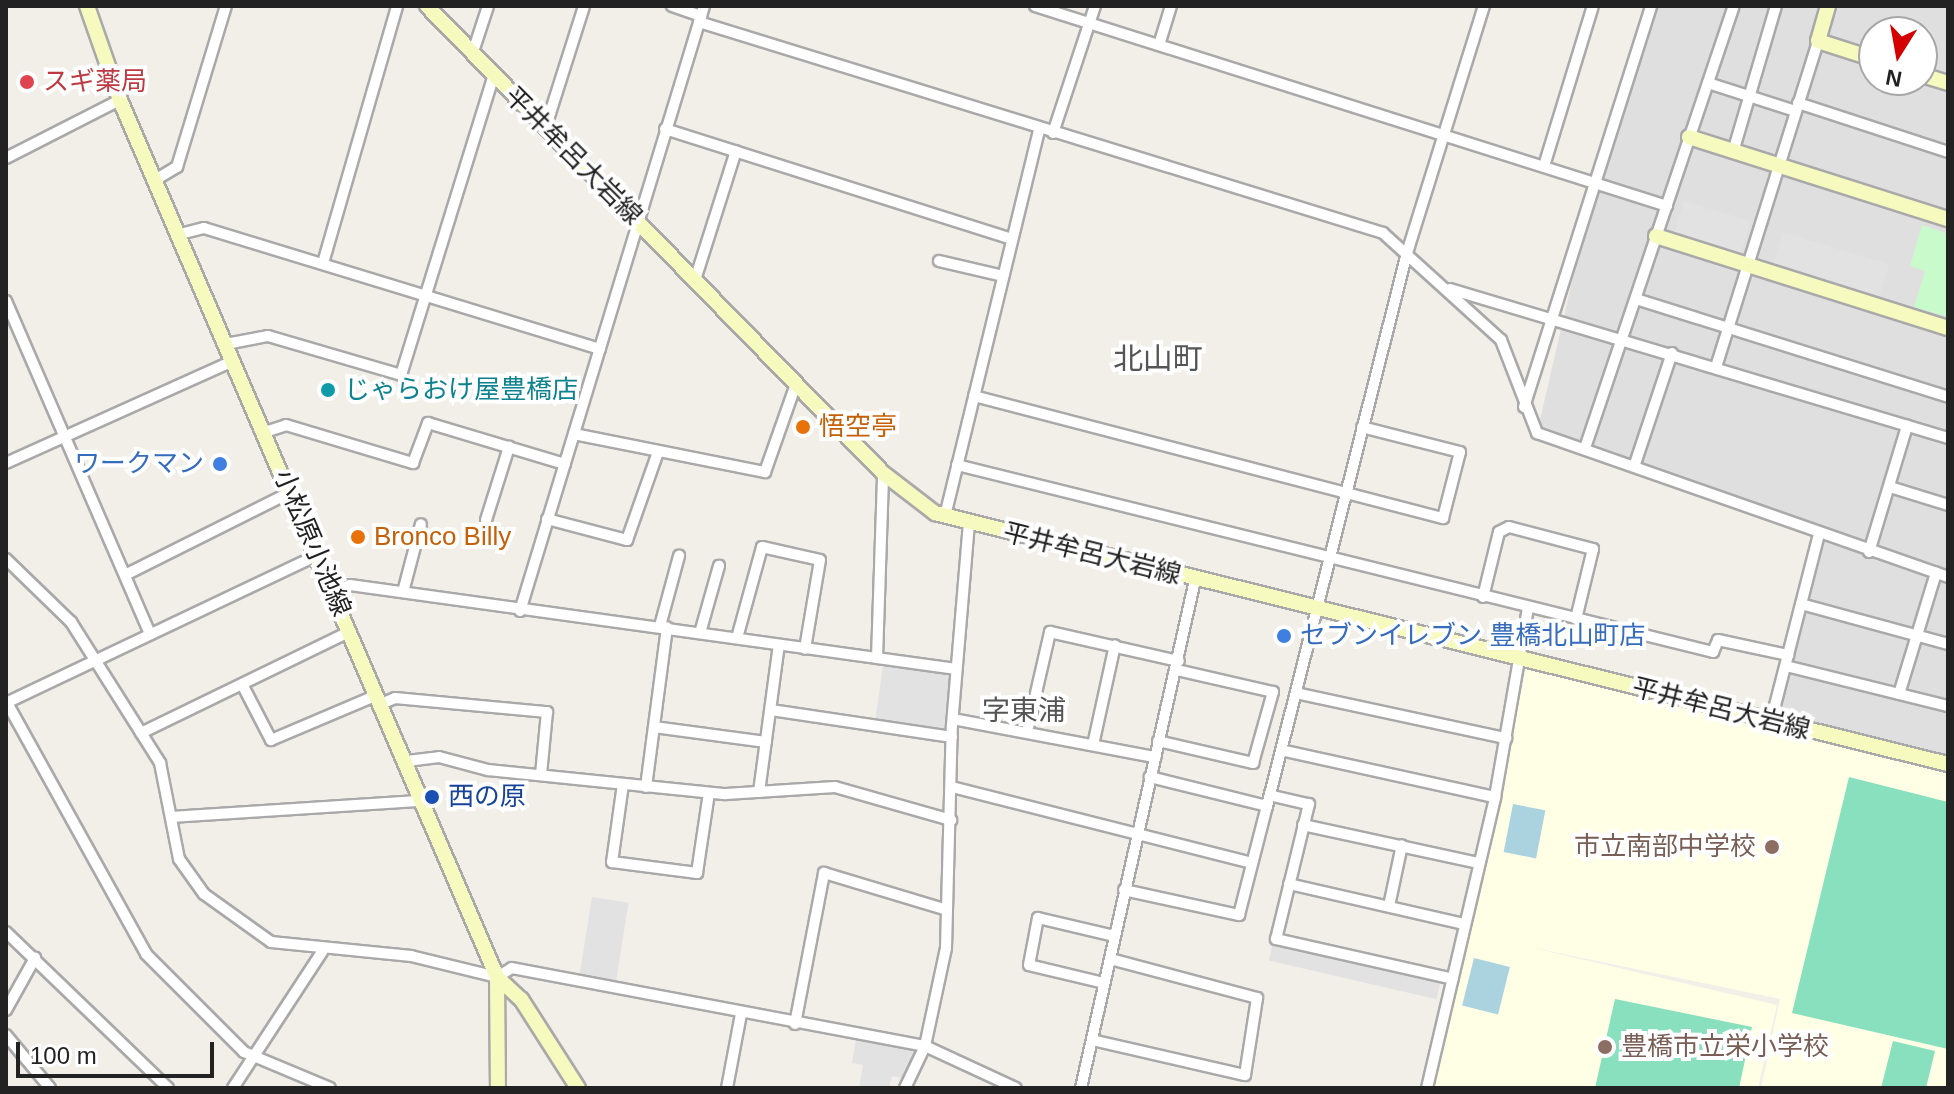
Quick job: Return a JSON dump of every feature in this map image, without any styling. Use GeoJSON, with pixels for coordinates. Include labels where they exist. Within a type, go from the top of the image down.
{"type":"FeatureCollection","features":[{"type":"Feature","properties":{"kind":"main road","name":"小松原小池線"},"geometry":{"type":"LineString","coordinates":[[87,6],[120,100],[407,761],[420,801],[497,977],[498,1088]]}},
{"type":"Feature","properties":{"kind":"main road","name":"平井牟呂大岩線"},"geometry":{"type":"LineString","coordinates":[[427,6],[883,473],[945,516],[1318,611],[1948,764]]}},
{"type":"Feature","properties":{"kind":"main road"},"geometry":{"type":"LineString","coordinates":[[1828,6],[1818,41],[1858,54]]}},
{"type":"Feature","properties":{"kind":"main road"},"geometry":{"type":"LineString","coordinates":[[1689,137],[1948,219]]}},
{"type":"Feature","properties":{"kind":"main road"},"geometry":{"type":"LineString","coordinates":[[1656,236],[1948,328]]}},
{"type":"Feature","properties":{"kind":"main road"},"geometry":{"type":"LineString","coordinates":[[497,977],[521,999],[578,1088]]}},
{"type":"Feature","properties":{"kind":"street"},"geometry":{"type":"LineString","coordinates":[[155,180],[177,167],[226,6]]}},
{"type":"Feature","properties":{"kind":"street"},"geometry":{"type":"LineString","coordinates":[[323,263],[397,6]]}},
{"type":"Feature","properties":{"kind":"street"},"geometry":{"type":"LineString","coordinates":[[472,55],[488,6]]}},
{"type":"Feature","properties":{"kind":"street"},"geometry":{"type":"LineString","coordinates":[[546,126],[584,6]]}},
{"type":"Feature","properties":{"kind":"street"},"geometry":{"type":"LineString","coordinates":[[672,6],[1039,129],[1383,233],[1450,289],[1501,340],[1524,407],[1537,433],[1635,464],[1819,534],[1948,577]]}},
{"type":"Feature","properties":{"kind":"street"},"geometry":{"type":"LineString","coordinates":[[1035,6],[1667,206]]}},
{"type":"Feature","properties":{"kind":"street"},"geometry":{"type":"LineString","coordinates":[[1053,133],[1095,6]]}},
{"type":"Feature","properties":{"kind":"street"},"geometry":{"type":"LineString","coordinates":[[1159,45],[1171,6]]}},
{"type":"Feature","properties":{"kind":"street"},"geometry":{"type":"LineString","coordinates":[[1124,890],[1239,915],[1300,694],[1329,559],[1407,253],[1484,6]]}},
{"type":"Feature","properties":{"kind":"street"},"geometry":{"type":"LineString","coordinates":[[1544,166],[1593,6]]}},
{"type":"Feature","properties":{"kind":"street"},"geometry":{"type":"LineString","coordinates":[[1524,407],[1651,6]]}},
{"type":"Feature","properties":{"kind":"street"},"geometry":{"type":"LineString","coordinates":[[1585,448],[1734,6]]}},
{"type":"Feature","properties":{"kind":"street"},"geometry":{"type":"LineString","coordinates":[[1733,152],[1776,6]]}},
{"type":"Feature","properties":{"kind":"street"},"geometry":{"type":"LineString","coordinates":[[520,611],[702,15]]}},
{"type":"Feature","properties":{"kind":"street"},"geometry":{"type":"LineString","coordinates":[[1716,367],[1818,41]]}},
{"type":"Feature","properties":{"kind":"street"},"geometry":{"type":"LineString","coordinates":[[226,344],[268,336],[401,375],[493,77]]}},
{"type":"Feature","properties":{"kind":"street"},"geometry":{"type":"LineString","coordinates":[[1708,83],[1948,152]]}},
{"type":"Feature","properties":{"kind":"street"},"geometry":{"type":"LineString","coordinates":[[6,158],[120,100]]}},
{"type":"Feature","properties":{"kind":"street"},"geometry":{"type":"LineString","coordinates":[[665,129],[1012,239]]}},
{"type":"Feature","properties":{"kind":"street"},"geometry":{"type":"LineString","coordinates":[[945,516],[1039,129]]}},
{"type":"Feature","properties":{"kind":"street"},"geometry":{"type":"LineString","coordinates":[[695,280],[736,151]]}},
{"type":"Feature","properties":{"kind":"street"},"geometry":{"type":"LineString","coordinates":[[180,234],[204,228],[600,349]]}},
{"type":"Feature","properties":{"kind":"street"},"geometry":{"type":"LineString","coordinates":[[939,261],[1003,276]]}},
{"type":"Feature","properties":{"kind":"street"},"geometry":{"type":"LineString","coordinates":[[1450,289],[1553,316],[1948,438]]}},
{"type":"Feature","properties":{"kind":"street"},"geometry":{"type":"LineString","coordinates":[[1636,299],[1948,397]]}},
{"type":"Feature","properties":{"kind":"street"},"geometry":{"type":"LineString","coordinates":[[6,301],[69,440],[150,634]]}},
{"type":"Feature","properties":{"kind":"street"},"geometry":{"type":"LineString","coordinates":[[1635,464],[1672,353]]}},
{"type":"Feature","properties":{"kind":"street"},"geometry":{"type":"LineString","coordinates":[[6,462],[69,440],[233,361]]}},
{"type":"Feature","properties":{"kind":"street"},"geometry":{"type":"LineString","coordinates":[[574,434],[657,455],[765,472],[796,384]]}},
{"type":"Feature","properties":{"kind":"street"},"geometry":{"type":"LineString","coordinates":[[974,396],[1443,518],[1460,452],[1362,427]]}},
{"type":"Feature","properties":{"kind":"street"},"geometry":{"type":"LineString","coordinates":[[265,432],[286,425],[413,463],[428,423],[565,464]]}},
{"type":"Feature","properties":{"kind":"street"},"geometry":{"type":"LineString","coordinates":[[1869,552],[1907,426]]}},
{"type":"Feature","properties":{"kind":"street"},"geometry":{"type":"LineString","coordinates":[[486,520],[509,447]]}},
{"type":"Feature","properties":{"kind":"street"},"geometry":{"type":"LineString","coordinates":[[547,519],[627,540],[657,455]]}},
{"type":"Feature","properties":{"kind":"street"},"geometry":{"type":"LineString","coordinates":[[957,465],[1713,652],[1718,640],[1948,706]]}},
{"type":"Feature","properties":{"kind":"street"},"geometry":{"type":"LineString","coordinates":[[877,658],[883,473]]}},
{"type":"Feature","properties":{"kind":"street"},"geometry":{"type":"LineString","coordinates":[[1890,487],[1948,505]]}},
{"type":"Feature","properties":{"kind":"street"},"geometry":{"type":"LineString","coordinates":[[125,575],[291,492]]}},
{"type":"Feature","properties":{"kind":"street"},"geometry":{"type":"LineString","coordinates":[[905,1088],[925,1046],[947,910],[953,719],[969,523]]}},
{"type":"Feature","properties":{"kind":"street"},"geometry":{"type":"LineString","coordinates":[[403,592],[421,524]]}},
{"type":"Feature","properties":{"kind":"street"},"geometry":{"type":"LineString","coordinates":[[1483,597],[1499,532],[1509,527],[1593,549],[1576,619]]}},
{"type":"Feature","properties":{"kind":"street"},"geometry":{"type":"LineString","coordinates":[[1771,721],[1819,534]]}},
{"type":"Feature","properties":{"kind":"street"},"geometry":{"type":"LineString","coordinates":[[737,638],[762,547],[820,560],[805,649]]}},
{"type":"Feature","properties":{"kind":"street"},"geometry":{"type":"LineString","coordinates":[[318,555],[6,702],[146,954],[255,1057],[330,1088]]}},
{"type":"Feature","properties":{"kind":"street"},"geometry":{"type":"LineString","coordinates":[[646,787],[664,627],[679,556]]}},
{"type":"Feature","properties":{"kind":"street"},"geometry":{"type":"LineString","coordinates":[[6,559],[71,622],[92,664],[160,763],[179,859],[204,894],[271,942],[322,952],[411,956],[497,977],[512,968],[741,1014],[925,1046],[1016,1088]]}},
{"type":"Feature","properties":{"kind":"street"},"geometry":{"type":"LineString","coordinates":[[700,633],[719,566]]}},
{"type":"Feature","properties":{"kind":"street"},"geometry":{"type":"LineString","coordinates":[[1899,694],[1936,573]]}},
{"type":"Feature","properties":{"kind":"street"},"geometry":{"type":"LineString","coordinates":[[1081,1088],[1195,580]]}},
{"type":"Feature","properties":{"kind":"street"},"geometry":{"type":"LineString","coordinates":[[334,592],[350,585],[520,611],[664,627],[956,669]]}},
{"type":"Feature","properties":{"kind":"street"},"geometry":{"type":"LineString","coordinates":[[1801,604],[1948,644]]}},
{"type":"Feature","properties":{"kind":"street"},"geometry":{"type":"LineString","coordinates":[[1427,1088],[1495,797],[1528,608]]}},
{"type":"Feature","properties":{"kind":"street"},"geometry":{"type":"LineString","coordinates":[[141,733],[349,632]]}},
{"type":"Feature","properties":{"kind":"street"},"geometry":{"type":"LineString","coordinates":[[1027,732],[1050,632],[1115,645],[1273,692],[1253,763],[1158,741]]}},
{"type":"Feature","properties":{"kind":"street"},"geometry":{"type":"LineString","coordinates":[[759,792],[779,645]]}},
{"type":"Feature","properties":{"kind":"street"},"geometry":{"type":"LineString","coordinates":[[1093,745],[1115,645]]}},
{"type":"Feature","properties":{"kind":"street"},"geometry":{"type":"LineString","coordinates":[[243,686],[271,740],[379,699],[547,712],[541,774]]}},
{"type":"Feature","properties":{"kind":"street"},"geometry":{"type":"LineString","coordinates":[[1300,694],[1506,738]]}},
{"type":"Feature","properties":{"kind":"street"},"geometry":{"type":"LineString","coordinates":[[771,710],[952,737]]}},
{"type":"Feature","properties":{"kind":"street"},"geometry":{"type":"LineString","coordinates":[[953,719],[1155,757]]}},
{"type":"Feature","properties":{"kind":"street"},"geometry":{"type":"LineString","coordinates":[[654,727],[766,742]]}},
{"type":"Feature","properties":{"kind":"street"},"geometry":{"type":"LineString","coordinates":[[1285,751],[1495,797]]}},
{"type":"Feature","properties":{"kind":"street"},"geometry":{"type":"LineString","coordinates":[[407,761],[439,757],[541,774],[709,793],[835,787],[951,820]]}},
{"type":"Feature","properties":{"kind":"street"},"geometry":{"type":"LineString","coordinates":[[1150,777],[1270,801],[1309,804],[1276,939],[1453,979]]}},
{"type":"Feature","properties":{"kind":"street"},"geometry":{"type":"LineString","coordinates":[[623,784],[612,862],[697,873],[709,793]]}},
{"type":"Feature","properties":{"kind":"street"},"geometry":{"type":"LineString","coordinates":[[952,787],[992,803],[1139,832],[1252,863]]}},
{"type":"Feature","properties":{"kind":"street"},"geometry":{"type":"LineString","coordinates":[[172,817],[420,801]]}},
{"type":"Feature","properties":{"kind":"street"},"geometry":{"type":"LineString","coordinates":[[1303,825],[1479,863]]}},
{"type":"Feature","properties":{"kind":"street"},"geometry":{"type":"LineString","coordinates":[[1389,906],[1402,845]]}},
{"type":"Feature","properties":{"kind":"street"},"geometry":{"type":"LineString","coordinates":[[795,1024],[824,873],[947,910]]}},
{"type":"Feature","properties":{"kind":"street"},"geometry":{"type":"LineString","coordinates":[[1289,884],[1464,924]]}},
{"type":"Feature","properties":{"kind":"street"},"geometry":{"type":"LineString","coordinates":[[1104,983],[1029,965],[1038,918],[1115,936]]}},
{"type":"Feature","properties":{"kind":"street"},"geometry":{"type":"LineString","coordinates":[[6,932],[168,1088]]}},
{"type":"Feature","properties":{"kind":"street"},"geometry":{"type":"LineString","coordinates":[[233,1088],[322,952]]}},
{"type":"Feature","properties":{"kind":"street"},"geometry":{"type":"LineString","coordinates":[[6,1010],[35,958]]}},
{"type":"Feature","properties":{"kind":"street"},"geometry":{"type":"LineString","coordinates":[[1092,1040],[1245,1075],[1257,998],[1110,959]]}},
{"type":"Feature","properties":{"kind":"street"},"geometry":{"type":"LineString","coordinates":[[727,1088],[741,1014]]}},
{"type":"Feature","properties":{"kind":"street"},"geometry":{"type":"LineString","coordinates":[[6,1035],[50,1088]]}},
{"type":"Feature","properties":{"kind":"shaded area"},"geometry":{"type":"Polygon","coordinates":[[[1651,6],[1948,6],[1948,764],[1771,721],[1819,534],[1537,433],[1595,182],[1651,6]]]}},
{"type":"Feature","properties":{"kind":"shaded area"},"geometry":{"type":"Polygon","coordinates":[[[1684,201],[1751,221],[1741,254],[1674,234],[1684,201]]]}},
{"type":"Feature","properties":{"kind":"shaded area"},"geometry":{"type":"Polygon","coordinates":[[[1783,232],[1889,264],[1879,297],[1773,265],[1783,232]]]}},
{"type":"Feature","properties":{"kind":"shaded area"},"geometry":{"type":"Polygon","coordinates":[[[883,665],[951,675],[943,733],[875,723],[883,665]]]}},
{"type":"Feature","properties":{"kind":"shaded area"},"geometry":{"type":"Polygon","coordinates":[[[1527,665],[1948,772],[1948,1088],[1761,1088],[1780,999],[1525,946],[1777,1005],[1758,1088],[1434,1088],[1527,665]]]}},
{"type":"Feature","properties":{"kind":"shaded area"},"geometry":{"type":"Polygon","coordinates":[[[592,897],[629,903],[616,983],[579,977],[592,897]]]}},
{"type":"Feature","properties":{"kind":"shaded area"},"geometry":{"type":"Polygon","coordinates":[[[1273,943],[1441,982],[1437,999],[1269,961],[1273,943]]]}},
{"type":"Feature","properties":{"kind":"shaded area"},"geometry":{"type":"Polygon","coordinates":[[[856,1039],[921,1049],[905,1079],[892,1076],[889,1088],[859,1088],[863,1065],[852,1063],[856,1039]]]}},
{"type":"Feature","properties":{"kind":"green space"},"geometry":{"type":"Polygon","coordinates":[[[1922,225],[1948,234],[1948,317],[1914,307],[1925,271],[1910,266],[1922,225]]]}},
{"type":"Feature","properties":{"kind":"green space"},"geometry":{"type":"Polygon","coordinates":[[[1849,777],[1948,802],[1948,1049],[1792,1013],[1849,777]]]}},
{"type":"Feature","properties":{"kind":"green space"},"geometry":{"type":"Polygon","coordinates":[[[1615,999],[1752,1027],[1739,1088],[1595,1088],[1615,999]]]}},
{"type":"Feature","properties":{"kind":"green space"},"geometry":{"type":"Polygon","coordinates":[[[1893,1041],[1935,1051],[1926,1088],[1881,1088],[1893,1041]]]}},
{"type":"Feature","properties":{"kind":"water"},"geometry":{"type":"Polygon","coordinates":[[[1513,804],[1545,810],[1536,858],[1504,852],[1513,804]]]}},
{"type":"Feature","properties":{"kind":"water"},"geometry":{"type":"Polygon","coordinates":[[[1474,958],[1510,967],[1498,1014],[1462,1006],[1474,958]]]}},
{"type":"Feature","properties":{"kind":"place","name":"スギ薬局"},"geometry":{"type":"Point","coordinates":[27,82]}},
{"type":"Feature","properties":{"kind":"place","name":"じゃらおけ屋豊橋店"},"geometry":{"type":"Point","coordinates":[328,390]}},
{"type":"Feature","properties":{"kind":"place","name":"悟空亭"},"geometry":{"type":"Point","coordinates":[803,427]}},
{"type":"Feature","properties":{"kind":"place","name":"ワークマン"},"geometry":{"type":"Point","coordinates":[220,464]}},
{"type":"Feature","properties":{"kind":"place","name":"Bronco Billy"},"geometry":{"type":"Point","coordinates":[358,537]}},
{"type":"Feature","properties":{"kind":"place","name":"セブンイレブン 豊橋北山町店"},"geometry":{"type":"Point","coordinates":[1284,636]}},
{"type":"Feature","properties":{"kind":"place","name":"西の原"},"geometry":{"type":"Point","coordinates":[432,797]}},
{"type":"Feature","properties":{"kind":"place","name":"市立南部中学校"},"geometry":{"type":"Point","coordinates":[1772,847]}},
{"type":"Feature","properties":{"kind":"place","name":"豊橋市立栄小学校"},"geometry":{"type":"Point","coordinates":[1605,1047]}},
{"type":"Feature","properties":{"kind":"district","name":"北山町"},"geometry":{"type":"Point","coordinates":[1158,359]}},
{"type":"Feature","properties":{"kind":"district","name":"字東浦"},"geometry":{"type":"Point","coordinates":[1024,711]}}]}
